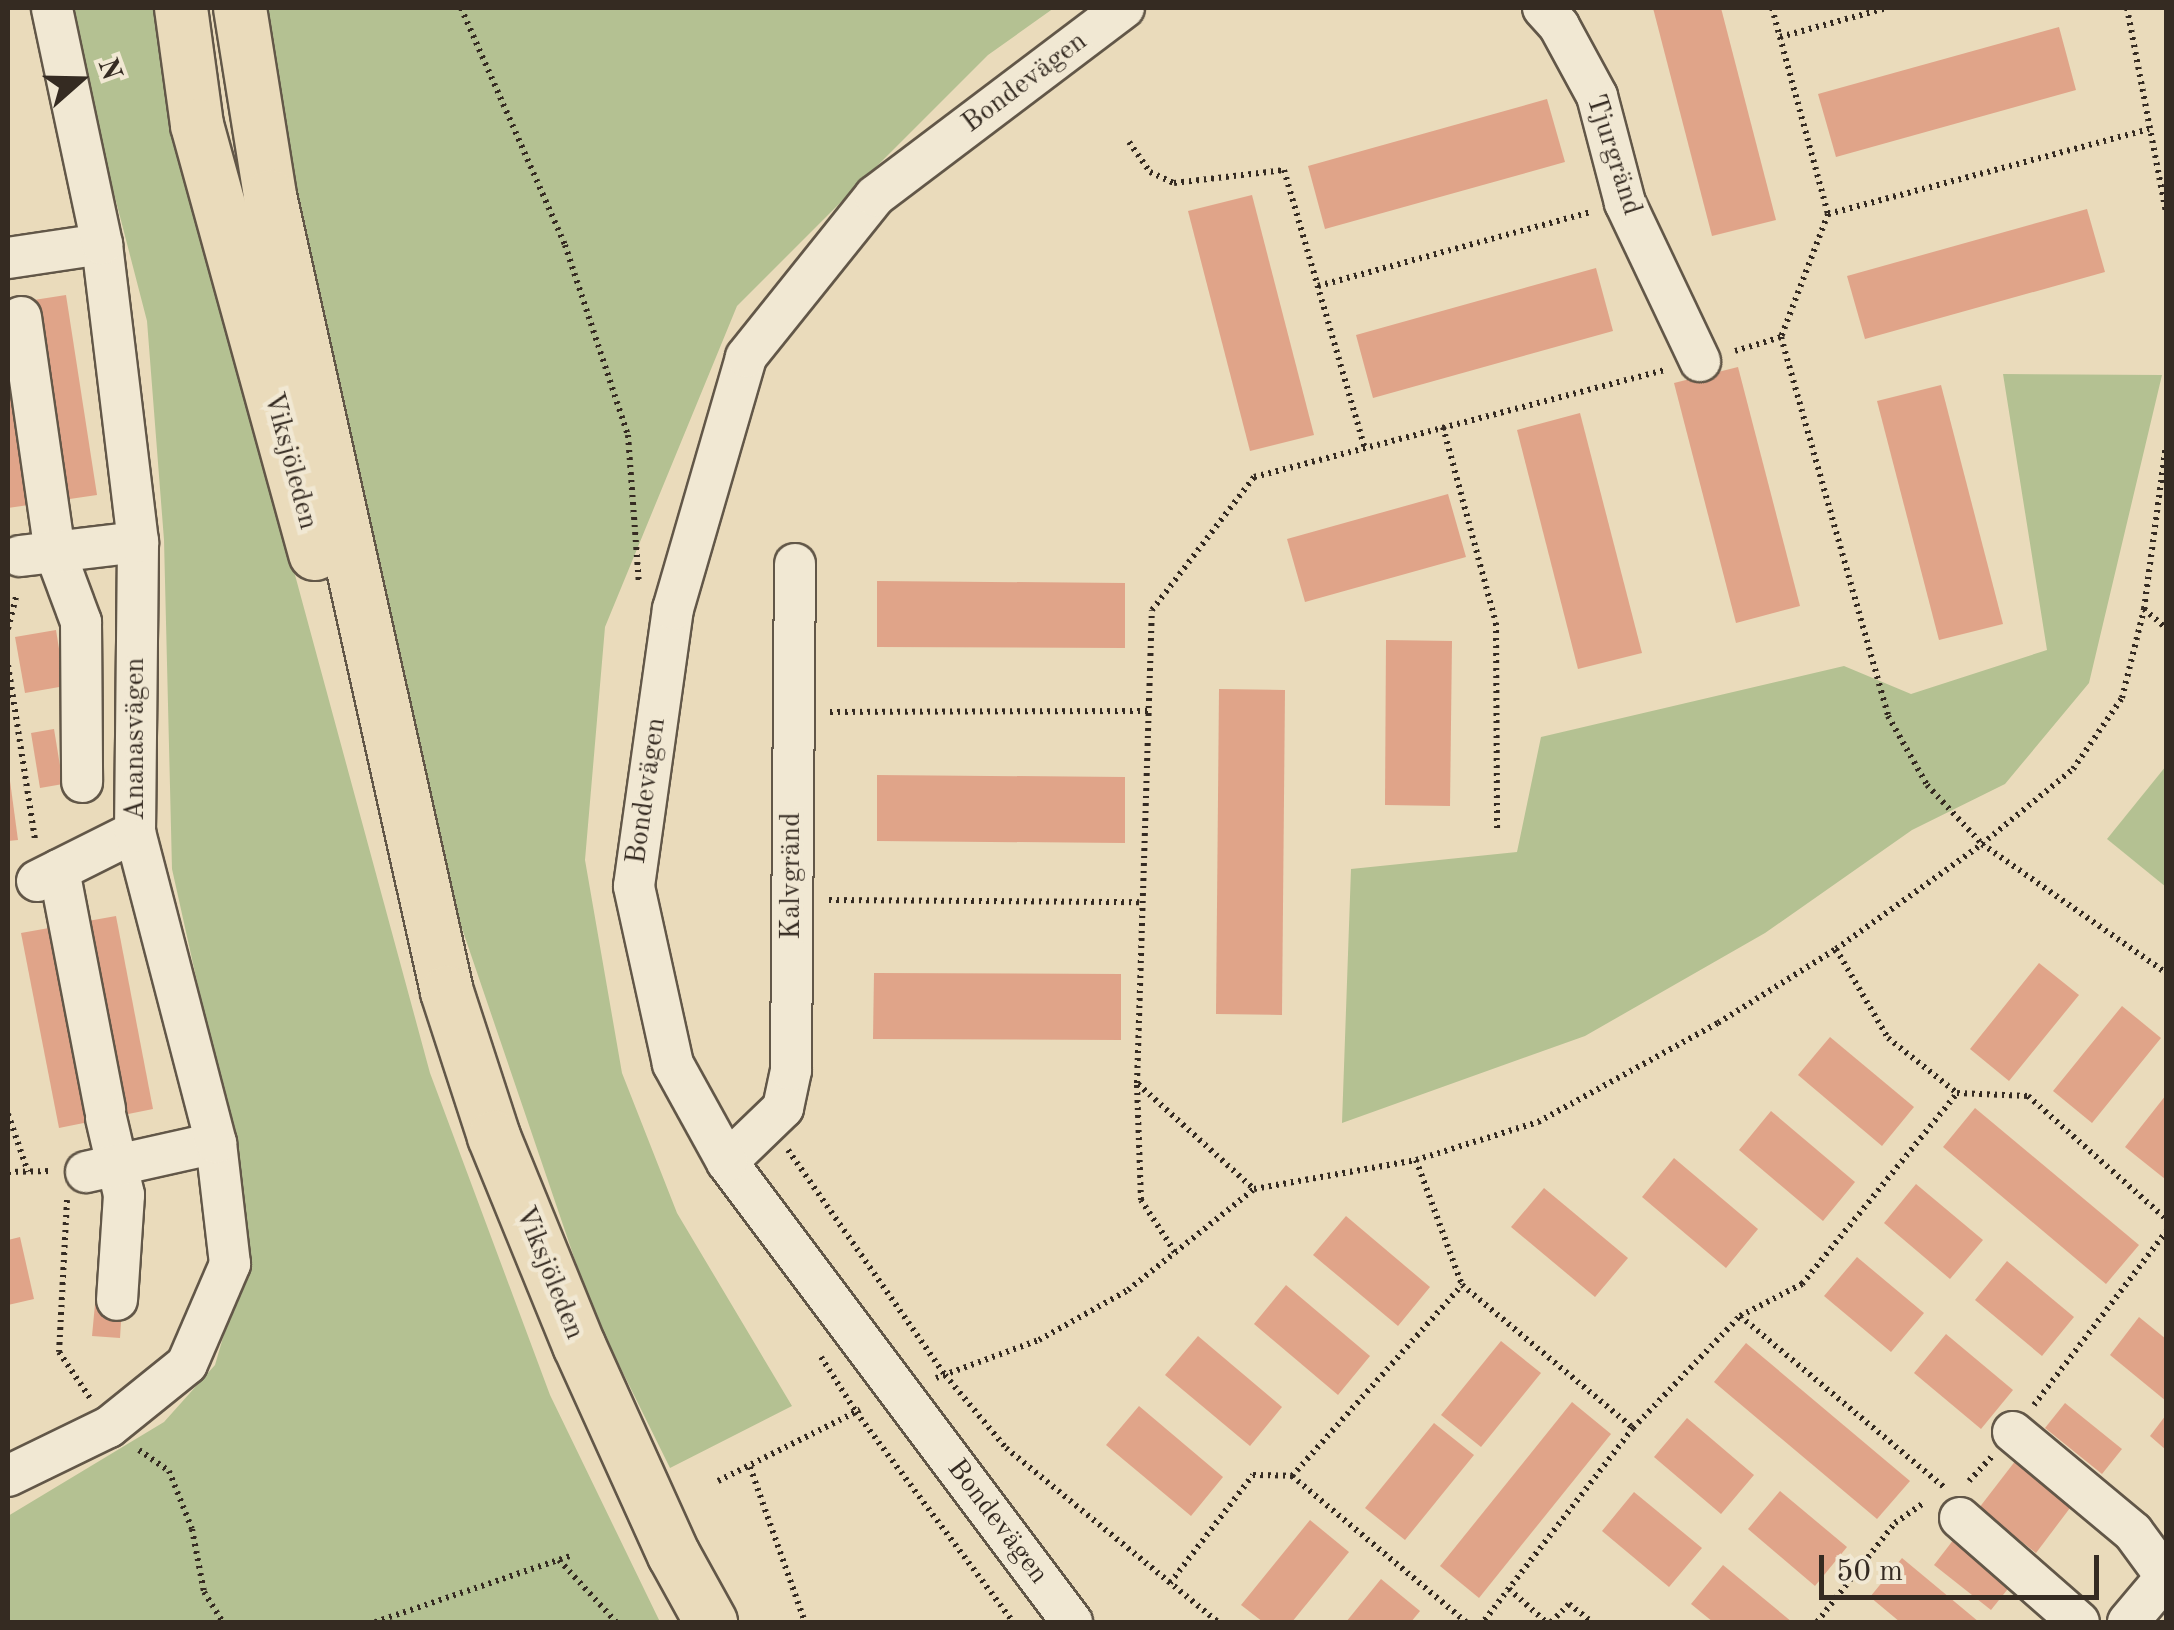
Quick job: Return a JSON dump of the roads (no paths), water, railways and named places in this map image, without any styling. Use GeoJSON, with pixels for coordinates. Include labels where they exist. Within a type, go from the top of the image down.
{"type":"FeatureCollection","features":[{"type":"Feature","properties":{"kind":"main road","name":"Viksjöleden"},"geometry":{"type":"LineString","coordinates":[[181,8],[197,125],[326,592],[427,908]]}},
{"type":"Feature","properties":{"kind":"main road","name":"Viksjöleden"},"geometry":{"type":"LineString","coordinates":[[240,8],[270,196],[447,992],[494,1137],[578,1345],[674,1555],[711,1622]]}},
{"type":"Feature","properties":{"kind":"street","name":"Ananasvägen"},"geometry":{"type":"LineString","coordinates":[[8,1476],[109,1427],[186,1364],[230,1264],[216,1143],[135,832],[138,542],[102,244],[52,8]]}},
{"type":"Feature","properties":{"kind":"street","name":"Bondevägen"},"geometry":{"type":"LineString","coordinates":[[1072,1622],[727,1162],[673,1064],[634,886],[674,609],[746,357],[876,196],[1124,8]]}},
{"type":"Feature","properties":{"kind":"street","name":"Tjurgränd"},"geometry":{"type":"LineString","coordinates":[[1542,8],[1558,26],[1597,96],[1625,203],[1700,361]]}},
{"type":"Feature","properties":{"kind":"street"},"geometry":{"type":"LineString","coordinates":[[82,782],[80,622],[38,554],[20,309],[10,248],[102,244]]}},
{"type":"Feature","properties":{"kind":"street"},"geometry":{"type":"LineString","coordinates":[[38,554],[138,542]]}},
{"type":"Feature","properties":{"kind":"street","name":"Kalvgränd"},"geometry":{"type":"LineString","coordinates":[[727,1162],[783,1108],[792,1070],[794,564]]}},
{"type":"Feature","properties":{"kind":"street"},"geometry":{"type":"LineString","coordinates":[[84,1174],[106,1114],[48,876],[135,832]]}},
{"type":"Feature","properties":{"kind":"street"},"geometry":{"type":"LineString","coordinates":[[84,1174],[216,1143]]}},
{"type":"Feature","properties":{"kind":"street"},"geometry":{"type":"LineString","coordinates":[[84,1174],[124,1195],[117,1300]]}},
{"type":"Feature","properties":{"kind":"street"},"geometry":{"type":"LineString","coordinates":[[2013,1432],[2132,1532],[2166,1577],[2128,1622]]}},
{"type":"Feature","properties":{"kind":"street"},"geometry":{"type":"LineString","coordinates":[[1954,1505],[2079,1622]]}}]}
